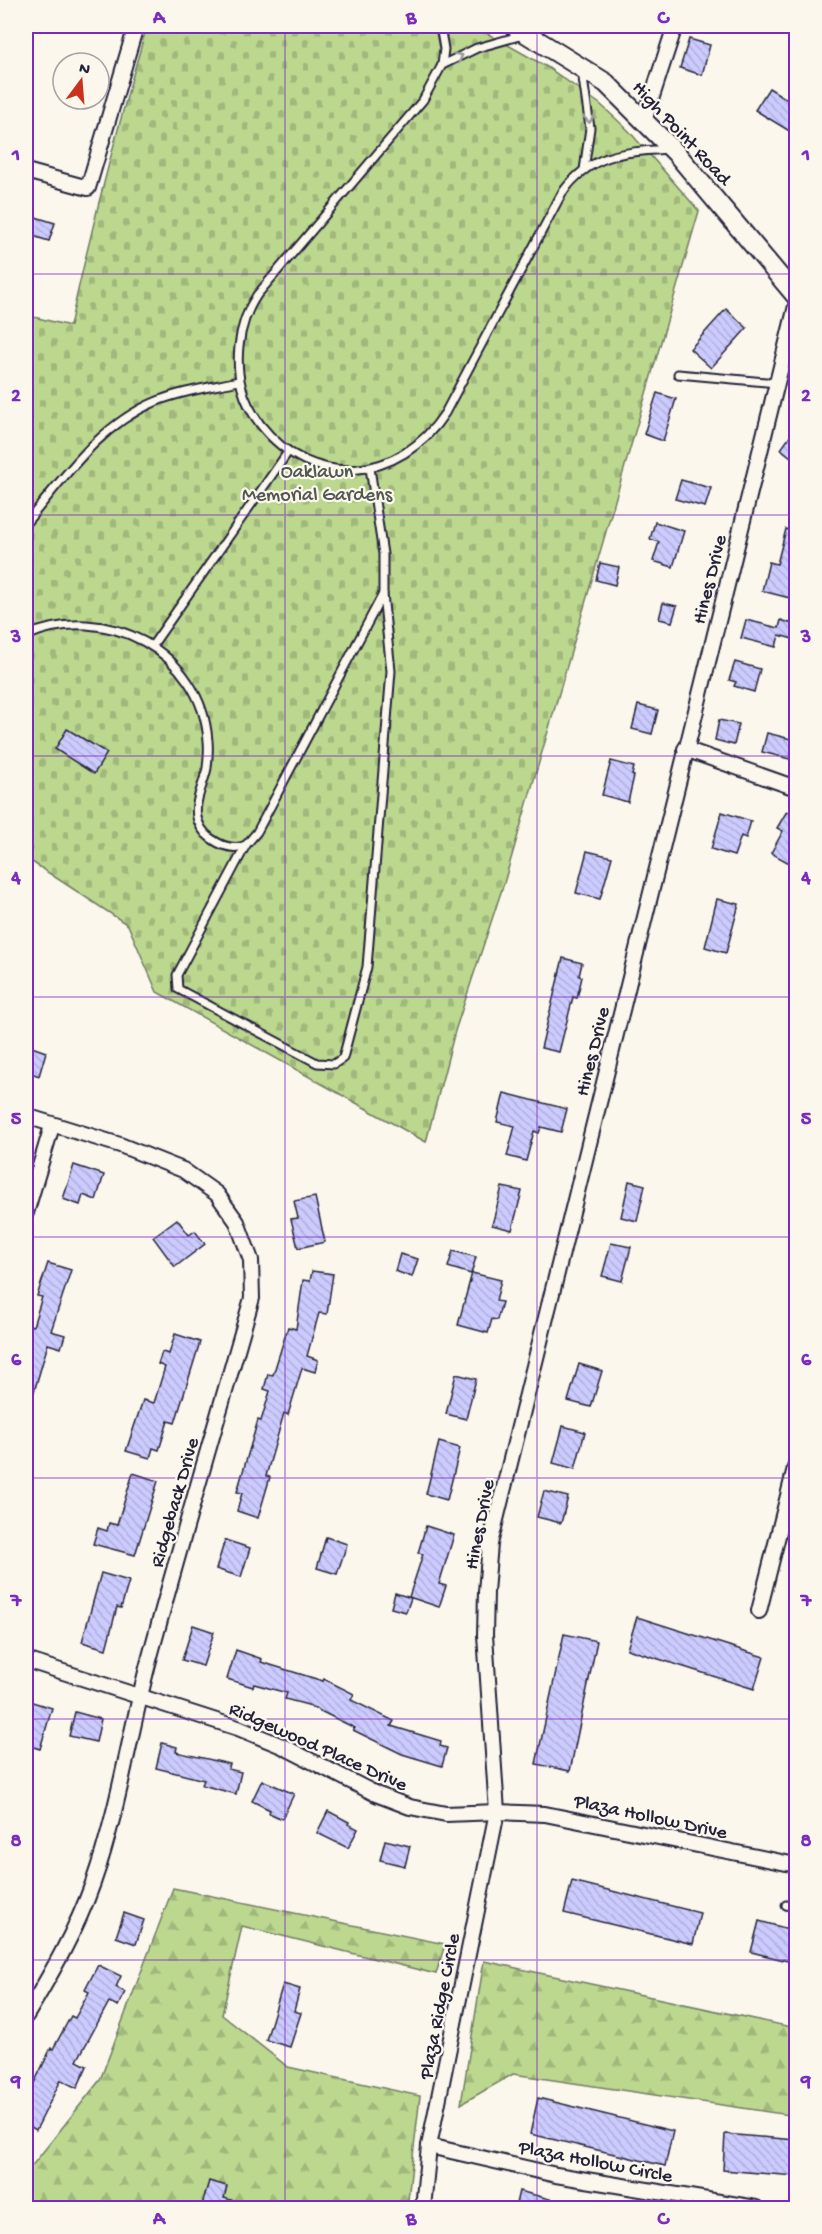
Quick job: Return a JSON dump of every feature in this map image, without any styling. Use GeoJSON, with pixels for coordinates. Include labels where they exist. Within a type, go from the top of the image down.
{"type":"FeatureCollection","features":[{"type":"Feature","properties":{"kind":"main road","name":"High Point Road"},"geometry":{"type":"LineString","coordinates":[[521,29],[606,83],[672,149],[796,296]]}},
{"type":"Feature","properties":{"kind":"street"},"geometry":{"type":"LineString","coordinates":[[26,171],[88,188],[136,26]]}},
{"type":"Feature","properties":{"kind":"street"},"geometry":{"type":"LineString","coordinates":[[644,120],[675,26]]}},
{"type":"Feature","properties":{"kind":"street","name":"Hines Drive"},"geometry":{"type":"LineString","coordinates":[[497,1812],[485,1635],[490,1544],[796,306]]}},
{"type":"Feature","properties":{"kind":"street"},"geometry":{"type":"LineString","coordinates":[[686,749],[796,788]]}},
{"type":"Feature","properties":{"kind":"street","name":"Ridgeback Drive"},"geometry":{"type":"LineString","coordinates":[[26,1116],[52,1126],[120,1145],[183,1170],[217,1194],[237,1222],[251,1260],[252,1298],[172,1577],[140,1696],[115,1807],[93,1883],[54,1969],[26,2016]]}},
{"type":"Feature","properties":{"kind":"street"},"geometry":{"type":"LineString","coordinates":[[26,1213],[52,1126]]}},
{"type":"Feature","properties":{"kind":"street"},"geometry":{"type":"LineString","coordinates":[[759,1611],[796,1464]]}},
{"type":"Feature","properties":{"kind":"street","name":"Ridgewood Place Drive"},"geometry":{"type":"LineString","coordinates":[[26,1660],[238,1728],[282,1746],[376,1794],[410,1807],[446,1814],[497,1812]]}},
{"type":"Feature","properties":{"kind":"street","name":"Plaza Hollow Drive"},"geometry":{"type":"LineString","coordinates":[[497,1812],[545,1814],[796,1865]]}},
{"type":"Feature","properties":{"kind":"street","name":"Plaza Ridge Circle"},"geometry":{"type":"LineString","coordinates":[[423,2208],[429,2146],[497,1812]]}},
{"type":"Feature","properties":{"kind":"street","name":"Plaza Hollow Circle"},"geometry":{"type":"LineString","coordinates":[[429,2146],[556,2175],[756,2208]]}},
{"type":"Feature","properties":{"kind":"lane"},"geometry":{"type":"LineString","coordinates":[[440,26],[444,49],[442,65],[423,100],[253,301],[244,321],[238,362],[239,381],[244,398],[272,439],[288,452],[324,467],[351,470],[389,463],[404,454],[428,435],[439,421],[562,193],[573,179],[584,170],[610,156],[638,151],[672,149]]}},
{"type":"Feature","properties":{"kind":"lane"},"geometry":{"type":"LineString","coordinates":[[442,65],[521,29]]}},
{"type":"Feature","properties":{"kind":"lane"},"geometry":{"type":"LineString","coordinates":[[582,68],[590,128],[584,170]]}},
{"type":"Feature","properties":{"kind":"lane"},"geometry":{"type":"LineString","coordinates":[[678,374],[777,383]]}},
{"type":"Feature","properties":{"kind":"lane"},"geometry":{"type":"LineString","coordinates":[[26,523],[92,445],[121,420],[168,397],[239,381]]}},
{"type":"Feature","properties":{"kind":"lane"},"geometry":{"type":"LineString","coordinates":[[152,646],[288,452]]}},
{"type":"Feature","properties":{"kind":"lane"},"geometry":{"type":"LineString","coordinates":[[370,468],[383,554],[383,594],[391,670],[366,967],[343,1058],[334,1064],[317,1063],[178,989],[177,975],[246,845],[257,832],[383,594]]}},
{"type":"Feature","properties":{"kind":"lane"},"geometry":{"type":"LineString","coordinates":[[26,636],[60,626],[84,624],[122,631],[152,646],[171,662],[189,684],[204,720],[208,749],[207,768],[197,808],[199,823],[203,830],[221,844],[233,847],[246,845]]}},
{"type":"Feature","properties":{"kind":"lane"},"geometry":{"type":"LineString","coordinates":[[786,1905],[796,1907]]}},
{"type":"Feature","properties":{"kind":"green space","name":"Oaklawn Memorial Gardens"},"geometry":{"type":"Polygon","coordinates":[[[147,26],[474,26],[547,67],[600,104],[628,130],[699,211],[504,883],[455,1031],[426,1142],[157,992],[128,925],[26,858],[26,315],[70,326],[106,175],[147,26]]]}},
{"type":"Feature","properties":{"kind":"green space"},"geometry":{"type":"Polygon","coordinates":[[[173,1888],[445,1944],[436,1974],[242,1926],[222,2015],[288,2067],[420,2096],[407,2208],[26,2208],[26,2171],[100,2080],[173,1888]]]}},
{"type":"Feature","properties":{"kind":"green space"},"geometry":{"type":"Polygon","coordinates":[[[484,1961],[796,2028],[796,2116],[513,2074],[461,2104],[484,1961]]]}},
{"type":"Feature","properties":{"kind":"building"},"geometry":{"type":"Polygon","coordinates":[[[689,39],[710,45],[702,75],[680,68],[689,39]]]}},
{"type":"Feature","properties":{"kind":"building"},"geometry":{"type":"Polygon","coordinates":[[[769,88],[796,105],[796,123],[791,132],[755,110],[769,88]]]}},
{"type":"Feature","properties":{"kind":"building"},"geometry":{"type":"Polygon","coordinates":[[[26,214],[55,223],[49,241],[26,234],[26,214]]]}},
{"type":"Feature","properties":{"kind":"building"},"geometry":{"type":"Polygon","coordinates":[[[726,309],[747,328],[711,368],[690,349],[726,309]]]}},
{"type":"Feature","properties":{"kind":"building"},"geometry":{"type":"Polygon","coordinates":[[[657,393],[676,399],[663,441],[644,434],[657,393]]]}},
{"type":"Feature","properties":{"kind":"building"},"geometry":{"type":"Polygon","coordinates":[[[796,428],[796,461],[781,449],[796,428]]]}},
{"type":"Feature","properties":{"kind":"building"},"geometry":{"type":"Polygon","coordinates":[[[681,480],[711,488],[705,507],[675,499],[681,480]]]}},
{"type":"Feature","properties":{"kind":"building"},"geometry":{"type":"Polygon","coordinates":[[[655,522],[684,531],[673,567],[653,561],[659,542],[650,539],[655,522]]]}},
{"type":"Feature","properties":{"kind":"building"},"geometry":{"type":"Polygon","coordinates":[[[786,529],[796,532],[796,543],[790,567],[796,569],[796,574],[790,598],[762,591],[769,562],[777,564],[786,529]]]}},
{"type":"Feature","properties":{"kind":"building"},"geometry":{"type":"Polygon","coordinates":[[[600,563],[619,567],[615,585],[596,580],[600,563]]]}},
{"type":"Feature","properties":{"kind":"building"},"geometry":{"type":"Polygon","coordinates":[[[663,603],[677,606],[672,622],[659,619],[663,603]]]}},
{"type":"Feature","properties":{"kind":"building"},"geometry":{"type":"Polygon","coordinates":[[[746,620],[779,628],[781,620],[796,625],[796,640],[779,635],[776,647],[741,638],[746,620]]]}},
{"type":"Feature","properties":{"kind":"building"},"geometry":{"type":"Polygon","coordinates":[[[735,662],[760,669],[754,692],[734,686],[736,682],[729,680],[735,662]]]}},
{"type":"Feature","properties":{"kind":"building"},"geometry":{"type":"Polygon","coordinates":[[[638,705],[658,710],[652,734],[632,729],[638,705]]]}},
{"type":"Feature","properties":{"kind":"building"},"geometry":{"type":"Polygon","coordinates":[[[719,720],[739,724],[734,745],[715,740],[719,720]]]}},
{"type":"Feature","properties":{"kind":"building"},"geometry":{"type":"Polygon","coordinates":[[[67,729],[107,753],[94,774],[55,749],[67,729]]]}},
{"type":"Feature","properties":{"kind":"building"},"geometry":{"type":"Polygon","coordinates":[[[767,733],[795,740],[790,759],[762,752],[767,733]]]}},
{"type":"Feature","properties":{"kind":"building"},"geometry":{"type":"Polygon","coordinates":[[[611,761],[634,767],[628,802],[602,795],[611,761]]]}},
{"type":"Feature","properties":{"kind":"building"},"geometry":{"type":"Polygon","coordinates":[[[796,805],[796,854],[791,864],[771,853],[783,831],[777,828],[787,811],[792,814],[796,805]]]}},
{"type":"Feature","properties":{"kind":"building"},"geometry":{"type":"Polygon","coordinates":[[[722,812],[751,821],[746,838],[741,836],[734,856],[711,849],[722,812]]]}},
{"type":"Feature","properties":{"kind":"building"},"geometry":{"type":"Polygon","coordinates":[[[587,851],[612,857],[600,899],[576,893],[587,851]]]}},
{"type":"Feature","properties":{"kind":"building"},"geometry":{"type":"Polygon","coordinates":[[[717,899],[739,904],[726,953],[705,947],[717,899]]]}},
{"type":"Feature","properties":{"kind":"building"},"geometry":{"type":"Polygon","coordinates":[[[563,958],[582,963],[579,976],[582,977],[577,998],[573,997],[559,1052],[541,1048],[563,958]]]}},
{"type":"Feature","properties":{"kind":"building"},"geometry":{"type":"Polygon","coordinates":[[[26,1045],[46,1052],[39,1076],[26,1071],[26,1045]]]}},
{"type":"Feature","properties":{"kind":"building"},"geometry":{"type":"Polygon","coordinates":[[[504,1093],[567,1109],[561,1132],[541,1127],[539,1133],[534,1131],[526,1161],[507,1156],[515,1126],[497,1122],[504,1093]]]}},
{"type":"Feature","properties":{"kind":"building"},"geometry":{"type":"Polygon","coordinates":[[[74,1165],[104,1175],[96,1200],[83,1195],[80,1205],[63,1199],[74,1165]]]}},
{"type":"Feature","properties":{"kind":"building"},"geometry":{"type":"Polygon","coordinates":[[[629,1181],[645,1185],[637,1221],[621,1217],[629,1181]]]}},
{"type":"Feature","properties":{"kind":"building"},"geometry":{"type":"Polygon","coordinates":[[[502,1187],[522,1191],[512,1230],[492,1225],[502,1187]]]}},
{"type":"Feature","properties":{"kind":"building"},"geometry":{"type":"Polygon","coordinates":[[[315,1197],[325,1242],[298,1248],[291,1219],[298,1218],[294,1201],[315,1197]]]}},
{"type":"Feature","properties":{"kind":"building"},"geometry":{"type":"Polygon","coordinates":[[[177,1219],[189,1235],[195,1231],[205,1244],[175,1267],[153,1237],[177,1219]]]}},
{"type":"Feature","properties":{"kind":"building"},"geometry":{"type":"Polygon","coordinates":[[[611,1243],[631,1247],[622,1281],[602,1276],[611,1243]]]}},
{"type":"Feature","properties":{"kind":"building"},"geometry":{"type":"Polygon","coordinates":[[[453,1251],[476,1257],[471,1274],[448,1267],[453,1251]]]}},
{"type":"Feature","properties":{"kind":"building"},"geometry":{"type":"Polygon","coordinates":[[[400,1254],[418,1259],[412,1277],[395,1271],[400,1254]]]}},
{"type":"Feature","properties":{"kind":"building"},"geometry":{"type":"Polygon","coordinates":[[[48,1263],[71,1270],[51,1331],[65,1335],[61,1348],[48,1344],[29,1409],[26,1408],[26,1324],[33,1326],[42,1297],[37,1296],[48,1263]]]}},
{"type":"Feature","properties":{"kind":"building"},"geometry":{"type":"Polygon","coordinates":[[[312,1271],[333,1274],[327,1314],[319,1313],[307,1356],[318,1360],[315,1372],[302,1368],[288,1415],[284,1413],[266,1476],[270,1477],[258,1518],[237,1511],[242,1493],[237,1492],[258,1420],[261,1421],[270,1391],[264,1389],[268,1374],[273,1375],[288,1327],[296,1329],[303,1280],[310,1281],[312,1271]]]}},
{"type":"Feature","properties":{"kind":"building"},"geometry":{"type":"Polygon","coordinates":[[[472,1273],[501,1280],[496,1301],[502,1302],[497,1320],[492,1319],[488,1333],[458,1325],[472,1273]]]}},
{"type":"Feature","properties":{"kind":"building"},"geometry":{"type":"Polygon","coordinates":[[[175,1334],[200,1342],[175,1423],[168,1421],[159,1450],[153,1448],[150,1458],[126,1451],[143,1400],[154,1403],[165,1367],[158,1364],[162,1352],[169,1354],[175,1334]]]}},
{"type":"Feature","properties":{"kind":"building"},"geometry":{"type":"Polygon","coordinates":[[[579,1364],[602,1371],[591,1407],[568,1401],[579,1364]]]}},
{"type":"Feature","properties":{"kind":"building"},"geometry":{"type":"Polygon","coordinates":[[[456,1374],[476,1379],[466,1419],[446,1414],[456,1374]]]}},
{"type":"Feature","properties":{"kind":"building"},"geometry":{"type":"Polygon","coordinates":[[[563,1426],[585,1432],[575,1469],[553,1463],[563,1426]]]}},
{"type":"Feature","properties":{"kind":"building"},"geometry":{"type":"Polygon","coordinates":[[[439,1442],[460,1448],[447,1500],[426,1494],[439,1442]]]}},
{"type":"Feature","properties":{"kind":"building"},"geometry":{"type":"Polygon","coordinates":[[[133,1473],[158,1481],[135,1555],[93,1544],[98,1528],[107,1531],[109,1523],[117,1525],[133,1473]]]}},
{"type":"Feature","properties":{"kind":"building"},"geometry":{"type":"Polygon","coordinates":[[[544,1491],[568,1497],[561,1523],[537,1517],[544,1491]]]}},
{"type":"Feature","properties":{"kind":"building"},"geometry":{"type":"Polygon","coordinates":[[[426,1526],[454,1535],[439,1584],[446,1586],[439,1607],[409,1597],[423,1554],[418,1553],[426,1526]]]}},
{"type":"Feature","properties":{"kind":"building"},"geometry":{"type":"Polygon","coordinates":[[[326,1537],[347,1544],[337,1574],[317,1568],[326,1537]]]}},
{"type":"Feature","properties":{"kind":"building"},"geometry":{"type":"Polygon","coordinates":[[[225,1540],[250,1548],[241,1577],[216,1569],[225,1540]]]}},
{"type":"Feature","properties":{"kind":"building"},"geometry":{"type":"Polygon","coordinates":[[[101,1573],[129,1581],[121,1608],[117,1607],[106,1649],[82,1642],[101,1573]]]}},
{"type":"Feature","properties":{"kind":"building"},"geometry":{"type":"Polygon","coordinates":[[[395,1593],[411,1598],[406,1612],[391,1608],[395,1593]]]}},
{"type":"Feature","properties":{"kind":"building"},"geometry":{"type":"Polygon","coordinates":[[[637,1617],[764,1657],[754,1689],[627,1649],[637,1617]]]}},
{"type":"Feature","properties":{"kind":"building"},"geometry":{"type":"Polygon","coordinates":[[[193,1625],[214,1632],[203,1666],[182,1660],[193,1625]]]}},
{"type":"Feature","properties":{"kind":"building"},"geometry":{"type":"Polygon","coordinates":[[[564,1634],[597,1641],[570,1771],[536,1764],[564,1634]]]}},
{"type":"Feature","properties":{"kind":"building"},"geometry":{"type":"Polygon","coordinates":[[[236,1650],[262,1659],[261,1662],[323,1681],[324,1679],[354,1694],[351,1700],[394,1721],[391,1726],[441,1741],[440,1746],[447,1748],[442,1766],[402,1754],[308,1705],[285,1699],[287,1693],[254,1684],[253,1687],[227,1679],[236,1650]]]}},
{"type":"Feature","properties":{"kind":"building"},"geometry":{"type":"Polygon","coordinates":[[[29,1701],[52,1708],[40,1749],[26,1745],[26,1711],[29,1701]]]}},
{"type":"Feature","properties":{"kind":"building"},"geometry":{"type":"Polygon","coordinates":[[[75,1712],[101,1719],[96,1742],[69,1736],[75,1712]]]}},
{"type":"Feature","properties":{"kind":"building"},"geometry":{"type":"Polygon","coordinates":[[[162,1743],[177,1747],[176,1752],[230,1764],[228,1769],[241,1772],[236,1794],[202,1785],[204,1780],[156,1768],[162,1743]]]}},
{"type":"Feature","properties":{"kind":"building"},"geometry":{"type":"Polygon","coordinates":[[[262,1780],[294,1794],[282,1819],[252,1801],[262,1780]]]}},
{"type":"Feature","properties":{"kind":"building"},"geometry":{"type":"Polygon","coordinates":[[[328,1811],[358,1829],[348,1848],[317,1833],[328,1811]]]}},
{"type":"Feature","properties":{"kind":"building"},"geometry":{"type":"Polygon","coordinates":[[[385,1840],[410,1846],[405,1866],[380,1860],[385,1840]]]}},
{"type":"Feature","properties":{"kind":"building"},"geometry":{"type":"Polygon","coordinates":[[[572,1881],[700,1913],[693,1944],[564,1913],[572,1881]]]}},
{"type":"Feature","properties":{"kind":"building"},"geometry":{"type":"Polygon","coordinates":[[[124,1913],[144,1920],[136,1944],[116,1937],[124,1913]]]}},
{"type":"Feature","properties":{"kind":"building"},"geometry":{"type":"Polygon","coordinates":[[[759,1921],[796,1931],[796,1963],[751,1952],[759,1921]]]}},
{"type":"Feature","properties":{"kind":"building"},"geometry":{"type":"Polygon","coordinates":[[[98,1965],[121,1976],[116,1987],[125,1992],[118,2006],[109,2002],[77,2061],[87,2066],[77,2088],[61,2080],[36,2130],[26,2124],[26,2100],[51,2048],[53,2049],[71,2016],[75,2018],[89,1992],[85,1990],[98,1965]]]}},
{"type":"Feature","properties":{"kind":"building"},"geometry":{"type":"Polygon","coordinates":[[[283,1984],[300,1989],[294,2011],[301,2013],[290,2047],[266,2040],[283,1984]]]}},
{"type":"Feature","properties":{"kind":"building"},"geometry":{"type":"Polygon","coordinates":[[[538,2098],[673,2131],[665,2166],[530,2134],[538,2098]]]}},
{"type":"Feature","properties":{"kind":"building"},"geometry":{"type":"Polygon","coordinates":[[[725,2134],[796,2140],[796,2176],[723,2170],[725,2134]]]}},
{"type":"Feature","properties":{"kind":"building"},"geometry":{"type":"Polygon","coordinates":[[[209,2181],[227,2186],[224,2198],[248,2205],[248,2208],[201,2208],[209,2181]]]}},
{"type":"Feature","properties":{"kind":"building"},"geometry":{"type":"Polygon","coordinates":[[[519,2191],[569,2204],[569,2208],[515,2208],[519,2191]]]}}]}
